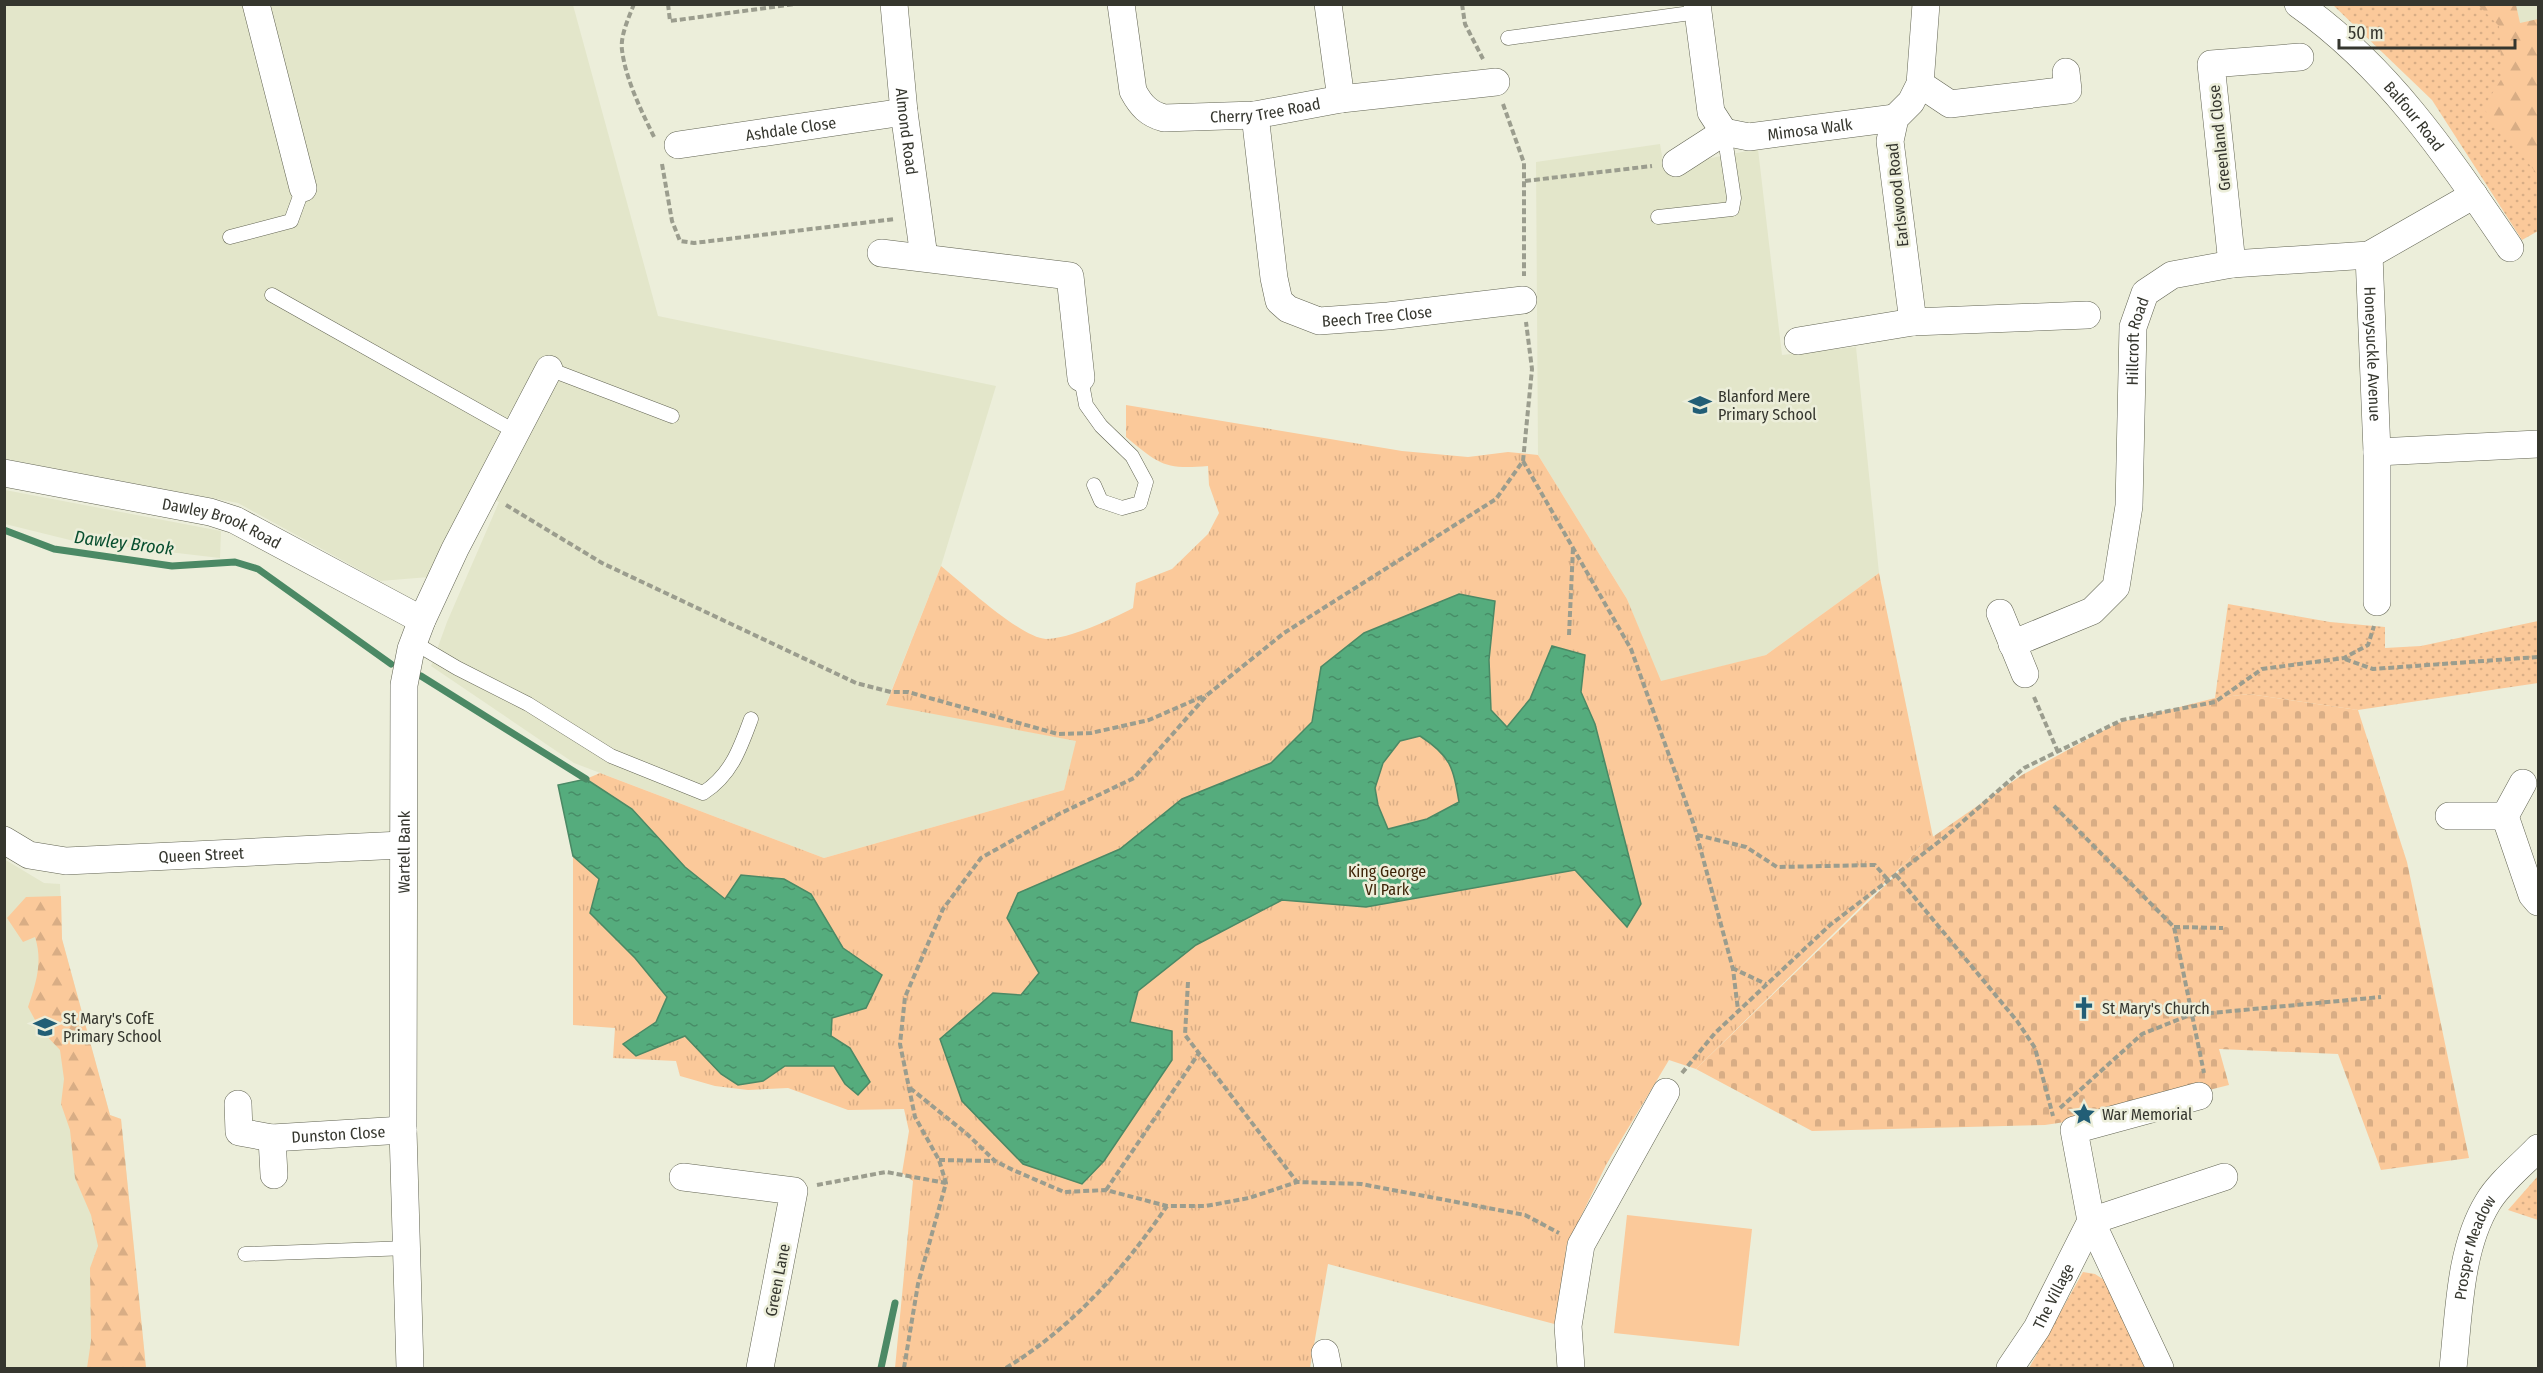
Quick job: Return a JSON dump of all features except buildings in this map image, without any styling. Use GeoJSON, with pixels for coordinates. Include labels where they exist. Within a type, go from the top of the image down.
{"type":"FeatureCollection","features":[{"type":"Feature","properties":{"kind":"street"},"geometry":{"type":"LineString","coordinates":[[255,4],[303,188]]}},
{"type":"Feature","properties":{"kind":"street","name":"Almond Road"},"geometry":{"type":"LineString","coordinates":[[894,4],[904,112],[924,257]]}},
{"type":"Feature","properties":{"kind":"street","name":"Cherry Tree Road"},"geometry":{"type":"LineString","coordinates":[[1120,4],[1133,92],[1139,103],[1152,115],[1164,118],[1256,115],[1341,99],[1496,82]]}},
{"type":"Feature","properties":{"kind":"street"},"geometry":{"type":"LineString","coordinates":[[1328,4],[1341,99]]}},
{"type":"Feature","properties":{"kind":"street"},"geometry":{"type":"LineString","coordinates":[[1895,118],[1911,102],[1920,84],[1926,4]]}},
{"type":"Feature","properties":{"kind":"street","name":"Balfour Road"},"geometry":{"type":"LineString","coordinates":[[2298,4],[2334,30],[2417,116],[2459,170],[2510,248]]}},
{"type":"Feature","properties":{"kind":"street"},"geometry":{"type":"LineString","coordinates":[[1676,164],[1724,132],[1711,112],[1697,8]]}},
{"type":"Feature","properties":{"kind":"street","name":"Greenland Close"},"geometry":{"type":"LineString","coordinates":[[2232,264],[2211,64],[2300,57]]}},
{"type":"Feature","properties":{"kind":"street"},"geometry":{"type":"LineString","coordinates":[[1920,84],[1950,104],[2068,90],[2066,72]]}},
{"type":"Feature","properties":{"kind":"street","name":"Ashdale Close"},"geometry":{"type":"LineString","coordinates":[[666,152],[904,112]]}},
{"type":"Feature","properties":{"kind":"street","name":"Beech Tree Close"},"geometry":{"type":"LineString","coordinates":[[1256,115],[1274,278],[1279,301],[1288,309],[1319,321],[1388,316],[1523,300]]}},
{"type":"Feature","properties":{"kind":"street","name":"Mimosa Walk"},"geometry":{"type":"LineString","coordinates":[[1724,132],[1749,137],[1895,118]]}},
{"type":"Feature","properties":{"kind":"street","name":"Earlswood Road"},"geometry":{"type":"LineString","coordinates":[[1895,118],[1890,141],[1891,167],[1913,322]]}},
{"type":"Feature","properties":{"kind":"street","name":"Hillcroft Road"},"geometry":{"type":"LineString","coordinates":[[2012,644],[2092,611],[2116,587],[2129,506],[2133,327],[2145,293],[2172,275],[2232,264],[2369,255],[2474,195]]}},
{"type":"Feature","properties":{"kind":"street"},"geometry":{"type":"LineString","coordinates":[[881,253],[1070,276],[1081,378]]}},
{"type":"Feature","properties":{"kind":"street","name":"Honeysuckle Avenue"},"geometry":{"type":"LineString","coordinates":[[2369,255],[2377,452],[2377,602]]}},
{"type":"Feature","properties":{"kind":"street"},"geometry":{"type":"LineString","coordinates":[[1798,341],[1913,322],[2087,315]]}},
{"type":"Feature","properties":{"kind":"street","name":"Wartell Bank"},"geometry":{"type":"LineString","coordinates":[[410,1368],[403,1130],[404,686],[418,631],[485,492],[549,369]]}},
{"type":"Feature","properties":{"kind":"street"},"geometry":{"type":"LineString","coordinates":[[2377,452],[2538,444]]}},
{"type":"Feature","properties":{"kind":"street","name":"Dawley Brook Road"},"geometry":{"type":"LineString","coordinates":[[4,473],[210,512],[235,520],[418,631]]}},
{"type":"Feature","properties":{"kind":"street"},"geometry":{"type":"LineString","coordinates":[[2000,613],[2025,674]]}},
{"type":"Feature","properties":{"kind":"street"},"geometry":{"type":"LineString","coordinates":[[2523,783],[2505,816],[2532,895],[2538,902]]}},
{"type":"Feature","properties":{"kind":"street"},"geometry":{"type":"LineString","coordinates":[[2449,816],[2505,816]]}},
{"type":"Feature","properties":{"kind":"street","name":"Queen Street"},"geometry":{"type":"LineString","coordinates":[[7,848],[30,855],[66,861],[402,845]]}},
{"type":"Feature","properties":{"kind":"street"},"geometry":{"type":"LineString","coordinates":[[2160,1368],[2091,1221],[2074,1130],[2202,1087]]}},
{"type":"Feature","properties":{"kind":"street"},"geometry":{"type":"LineString","coordinates":[[1571,1368],[1568,1326],[1581,1245],[1666,1092]]}},
{"type":"Feature","properties":{"kind":"street","name":"Dunston Close"},"geometry":{"type":"LineString","coordinates":[[238,1104],[239,1132],[272,1138],[403,1130]]}},
{"type":"Feature","properties":{"kind":"street","name":"Dunston Close"},"geometry":{"type":"LineString","coordinates":[[272,1138],[274,1175]]}},
{"type":"Feature","properties":{"kind":"street","name":"Prosper Meadow"},"geometry":{"type":"LineString","coordinates":[[2454,1368],[2462,1286],[2477,1224],[2489,1200],[2538,1148]]}},
{"type":"Feature","properties":{"kind":"street"},"geometry":{"type":"LineString","coordinates":[[682,1177],[794,1191]]}},
{"type":"Feature","properties":{"kind":"street"},"geometry":{"type":"LineString","coordinates":[[2091,1221],[2224,1177]]}},
{"type":"Feature","properties":{"kind":"street","name":"Green Lane"},"geometry":{"type":"LineString","coordinates":[[760,1368],[794,1191]]}},
{"type":"Feature","properties":{"kind":"street","name":"The Village"},"geometry":{"type":"LineString","coordinates":[[2010,1368],[2037,1328],[2091,1221]]}},
{"type":"Feature","properties":{"kind":"lane"},"geometry":{"type":"LineString","coordinates":[[1508,38],[1697,8]]}},
{"type":"Feature","properties":{"kind":"lane"},"geometry":{"type":"LineString","coordinates":[[1658,218],[1732,209],[1734,198],[1724,132]]}},
{"type":"Feature","properties":{"kind":"lane"},"geometry":{"type":"LineString","coordinates":[[230,237],[291,221],[303,188]]}},
{"type":"Feature","properties":{"kind":"lane"},"geometry":{"type":"LineString","coordinates":[[272,295],[516,432]]}},
{"type":"Feature","properties":{"kind":"lane"},"geometry":{"type":"LineString","coordinates":[[549,369],[672,416]]}},
{"type":"Feature","properties":{"kind":"lane"},"geometry":{"type":"LineString","coordinates":[[1081,378],[1086,405],[1101,426],[1132,456],[1146,482],[1140,503],[1122,508],[1101,501],[1094,485]]}},
{"type":"Feature","properties":{"kind":"lane"},"geometry":{"type":"LineString","coordinates":[[418,631],[457,668],[528,704],[611,756],[703,793],[717,784],[734,763],[751,719]]}},
{"type":"Feature","properties":{"kind":"lane"},"geometry":{"type":"LineString","coordinates":[[245,1254],[408,1248]]}},
{"type":"Feature","properties":{"kind":"path"},"geometry":{"type":"LineString","coordinates":[[634,4],[626,23],[621,48],[636,99],[666,152],[672,221],[680,241],[694,243],[918,217]]}},
{"type":"Feature","properties":{"kind":"path"},"geometry":{"type":"LineString","coordinates":[[668,4],[670,21],[795,4]]}},
{"type":"Feature","properties":{"kind":"path"},"geometry":{"type":"LineString","coordinates":[[904,1368],[918,1284],[946,1183],[939,1160],[915,1117],[900,1044],[905,997],[943,909],[981,858],[1059,814],[1134,778],[1207,695],[1284,633],[1496,499],[1523,461],[1532,369],[1523,300],[1524,163],[1496,82],[1465,24],[1462,4]]}},
{"type":"Feature","properties":{"kind":"path"},"geometry":{"type":"LineString","coordinates":[[1525,181],[1676,164]]}},
{"type":"Feature","properties":{"kind":"path"},"geometry":{"type":"LineString","coordinates":[[1523,461],[1631,650],[1696,835],[1732,968],[1738,1011]]}},
{"type":"Feature","properties":{"kind":"path"},"geometry":{"type":"LineString","coordinates":[[485,492],[602,563],[856,683],[891,692],[908,692],[1058,734],[1091,733],[1149,720],[1207,695]]}},
{"type":"Feature","properties":{"kind":"path"},"geometry":{"type":"LineString","coordinates":[[1569,635],[1573,547]]}},
{"type":"Feature","properties":{"kind":"path"},"geometry":{"type":"LineString","coordinates":[[1666,1092],[1715,1033],[1830,925],[1945,837],[2024,768],[2122,720],[2215,702],[2262,669],[2344,658],[2368,645],[2374,628],[2377,602]]}},
{"type":"Feature","properties":{"kind":"path"},"geometry":{"type":"LineString","coordinates":[[2344,658],[2373,669],[2538,657]]}},
{"type":"Feature","properties":{"kind":"path"},"geometry":{"type":"LineString","coordinates":[[2025,674],[2058,752]]}},
{"type":"Feature","properties":{"kind":"path"},"geometry":{"type":"LineString","coordinates":[[2054,806],[2174,927],[2202,1087]]}},
{"type":"Feature","properties":{"kind":"path"},"geometry":{"type":"LineString","coordinates":[[1696,835],[1746,847],[1778,867],[1875,866],[1889,881]]}},
{"type":"Feature","properties":{"kind":"path"},"geometry":{"type":"LineString","coordinates":[[1896,875],[2017,1021],[2035,1048],[2054,1123],[2060,1108],[2142,1034],[2190,1015],[2381,997]]}},
{"type":"Feature","properties":{"kind":"path"},"geometry":{"type":"LineString","coordinates":[[2174,927],[2223,928]]}},
{"type":"Feature","properties":{"kind":"path"},"geometry":{"type":"LineString","coordinates":[[1732,968],[1766,984]]}},
{"type":"Feature","properties":{"kind":"path"},"geometry":{"type":"LineString","coordinates":[[1188,982],[1185,1035],[1297,1182]]}},
{"type":"Feature","properties":{"kind":"path"},"geometry":{"type":"LineString","coordinates":[[1106,1190],[1199,1053]]}},
{"type":"Feature","properties":{"kind":"path"},"geometry":{"type":"LineString","coordinates":[[909,1088],[967,1134],[995,1161],[1064,1192],[1106,1190],[1167,1206],[1206,1206],[1249,1198],[1297,1182],[1361,1184],[1525,1215],[1581,1245]]}},
{"type":"Feature","properties":{"kind":"path"},"geometry":{"type":"LineString","coordinates":[[939,1160],[995,1161]]}},
{"type":"Feature","properties":{"kind":"path"},"geometry":{"type":"LineString","coordinates":[[794,1191],[886,1172],[946,1183]]}},
{"type":"Feature","properties":{"kind":"path"},"geometry":{"type":"LineString","coordinates":[[1006,1368],[1031,1353],[1090,1304],[1139,1247],[1167,1206]]}},
{"type":"Feature","properties":{"kind":"shaded area"},"geometry":{"type":"Polygon","coordinates":[[[5,5],[573,5],[658,316],[996,386],[941,566],[886,704],[1077,741],[1064,790],[824,858],[574,763],[431,666],[447,622],[499,502],[472,490],[429,577],[380,581],[238,503],[5,459],[5,5]]]}},
{"type":"Feature","properties":{"kind":"shaded area"},"geometry":{"type":"Polygon","coordinates":[[[2510,5],[2538,5],[2538,84],[2510,5]]]}},
{"type":"Feature","properties":{"kind":"shaded area","name":"Blanford Mere Primary School"},"geometry":{"type":"Polygon","coordinates":[[[1660,144],[1664,167],[1758,149],[1782,355],[1856,347],[1879,573],[1766,655],[1660,682],[1627,599],[1538,455],[1536,162],[1660,144]]]}},
{"type":"Feature","properties":{"kind":"shaded area"},"geometry":{"type":"Polygon","coordinates":[[[5,490],[221,531],[220,558],[74,541],[5,524],[5,490]]]}},
{"type":"Feature","properties":{"kind":"shaded area","name":"St Mary's CofE Primary School"},"geometry":{"type":"Polygon","coordinates":[[[4,859],[44,883],[60,884],[62,939],[110,1115],[121,1119],[146,1368],[5,1368],[4,859]]]}},
{"type":"Feature","properties":{"kind":"green space"},"geometry":{"type":"Polygon","coordinates":[[[2333,5],[2510,5],[2538,84],[2538,231],[2522,240],[2432,100],[2333,5]]]}},
{"type":"Feature","properties":{"kind":"green space"},"geometry":{"type":"Polygon","coordinates":[[[2478,5],[2516,5],[2520,23],[2538,19],[2538,175],[2483,108],[2502,78],[2499,26],[2478,5]]]}},
{"type":"Feature","properties":{"kind":"green space","name":"King George VI Park"},"geometry":{"type":"Polygon","coordinates":[[[1126,405],[1402,451],[1468,457],[1508,452],[1538,455],[1627,599],[1661,681],[1766,655],[1879,573],[1933,837],[1921,845],[1896,875],[1903,865],[1696,1069],[1669,1060],[1606,1165],[1566,1247],[1562,1326],[1328,1264],[1310,1368],[895,1368],[913,1181],[902,1173],[909,1131],[904,1109],[848,1110],[788,1088],[748,1090],[715,1086],[680,1076],[676,1061],[613,1058],[615,1028],[573,1025],[573,856],[558,785],[586,779],[600,773],[824,858],[1064,790],[1076,741],[886,705],[941,566],[1022,630],[1046,639],[1055,638],[1090,628],[1133,608],[1136,583],[1172,569],[1208,534],[1219,513],[1209,485],[1208,466],[1171,466],[1155,459],[1126,437],[1126,405]]]}},
{"type":"Feature","properties":{"kind":"green space"},"geometry":{"type":"Polygon","coordinates":[[[2228,604],[2330,622],[2385,627],[2385,648],[2421,646],[2538,621],[2538,683],[2358,710],[2249,694],[2215,698],[2228,604]]]}},
{"type":"Feature","properties":{"kind":"green space"},"geometry":{"type":"Polygon","coordinates":[[[2249,694],[2358,710],[2407,862],[2469,1158],[2381,1170],[2338,1054],[2219,1049],[2229,1085],[2105,1116],[2045,1125],[1812,1131],[1696,1069],[1896,875],[1921,845],[2022,775],[2117,723],[2215,698],[2249,694]]]}},
{"type":"Feature","properties":{"kind":"green space"},"geometry":{"type":"Polygon","coordinates":[[[61,896],[62,939],[110,1115],[121,1119],[146,1368],[87,1368],[91,1341],[90,1268],[98,1246],[91,1215],[75,1178],[70,1130],[61,1104],[64,1079],[60,1050],[40,1029],[28,1007],[36,981],[38,964],[35,937],[23,942],[7,918],[26,897],[61,896]]]}},
{"type":"Feature","properties":{"kind":"green space"},"geometry":{"type":"Polygon","coordinates":[[[2538,1176],[2538,1220],[2508,1210],[2538,1176]]]}},
{"type":"Feature","properties":{"kind":"green space"},"geometry":{"type":"Polygon","coordinates":[[[1627,1215],[1752,1229],[1739,1346],[1614,1333],[1627,1215]]]}},
{"type":"Feature","properties":{"kind":"green space"},"geometry":{"type":"Polygon","coordinates":[[[2083,1272],[2095,1274],[2112,1285],[2147,1368],[2029,1368],[2083,1272]]]}},
{"type":"Feature","properties":{"kind":"water"},"geometry":{"type":"Polygon","coordinates":[[[1459,594],[1495,601],[1489,660],[1491,710],[1507,727],[1530,699],[1552,646],[1585,655],[1581,692],[1595,724],[1641,904],[1627,927],[1575,870],[1366,907],[1282,900],[1196,945],[1138,991],[1130,1022],[1172,1031],[1172,1060],[1104,1161],[1082,1184],[1023,1164],[962,1101],[940,1039],[993,993],[1021,995],[1039,973],[1007,918],[1018,893],[1120,849],[1182,799],[1271,763],[1312,722],[1321,667],[1364,633],[1459,594]],[[1420,736],[1400,741],[1383,763],[1375,788],[1378,805],[1388,829],[1427,819],[1459,802],[1449,763],[1420,736]]]}},
{"type":"Feature","properties":{"kind":"water"},"geometry":{"type":"Polygon","coordinates":[[[586,779],[632,809],[685,867],[725,899],[741,875],[784,879],[811,894],[843,948],[882,975],[866,1008],[832,1018],[831,1036],[850,1048],[870,1082],[858,1095],[845,1084],[834,1066],[785,1066],[763,1081],[738,1085],[721,1074],[685,1036],[636,1056],[623,1044],[656,1022],[667,997],[635,958],[590,913],[599,879],[573,856],[558,785],[586,779]]]}},
{"type":"Feature","properties":{"kind":"waterway","name":"Dawley Brook"},"geometry":{"type":"LineString","coordinates":[[4,530],[54,549],[172,566],[235,562],[258,569],[391,664]]}},
{"type":"Feature","properties":{"kind":"waterway","name":"Dawley Brook"},"geometry":{"type":"LineString","coordinates":[[421,676],[586,779]]}},
{"type":"Feature","properties":{"kind":"waterway"},"geometry":{"type":"LineString","coordinates":[[881,1368],[895,1303]]}},
{"type":"Feature","properties":{"kind":"place","name":"Blanford Mere Primary School"},"geometry":{"type":"Point","coordinates":[1700,405]}},
{"type":"Feature","properties":{"kind":"place","name":"St Mary's Church"},"geometry":{"type":"Point","coordinates":[2084,1008]}},
{"type":"Feature","properties":{"kind":"place","name":"St Mary's CofE Primary School"},"geometry":{"type":"Point","coordinates":[45,1027]}},
{"type":"Feature","properties":{"kind":"place","name":"War Memorial"},"geometry":{"type":"Point","coordinates":[2084,1114]}}]}
